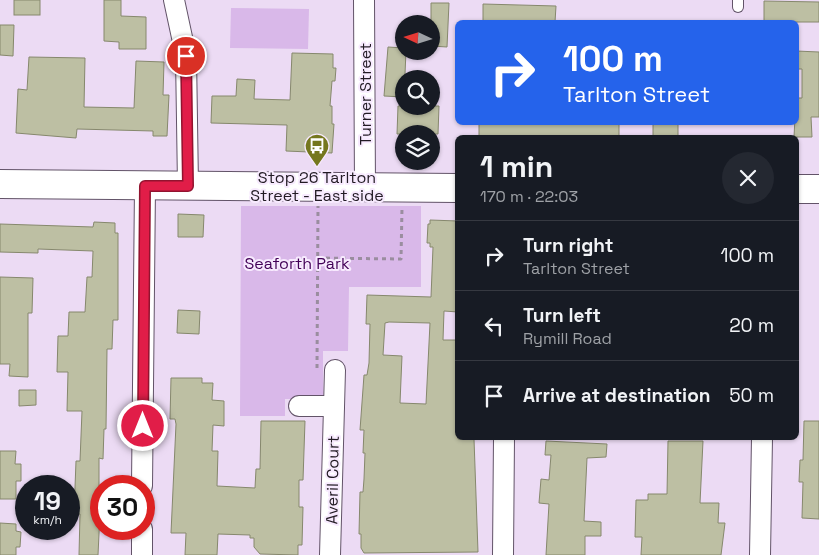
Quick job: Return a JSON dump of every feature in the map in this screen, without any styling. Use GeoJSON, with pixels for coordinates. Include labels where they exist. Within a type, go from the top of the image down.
{"type":"FeatureCollection","features":[{"type":"Feature","properties":{"kind":"street"},"geometry":{"type":"LineString","coordinates":[[174,0],[186,56],[188,186]]}},
{"type":"Feature","properties":{"kind":"street","name":"Turner Street"},"geometry":{"type":"LineString","coordinates":[[364,0],[365,188]]}},
{"type":"Feature","properties":{"kind":"street"},"geometry":{"type":"LineString","coordinates":[[0,184],[455,188]]}},
{"type":"Feature","properties":{"kind":"street"},"geometry":{"type":"LineString","coordinates":[[142,475],[145,186]]}},
{"type":"Feature","properties":{"kind":"street"},"geometry":{"type":"LineString","coordinates":[[799,189],[819,189]]}},
{"type":"Feature","properties":{"kind":"street","name":"Averil Court"},"geometry":{"type":"LineString","coordinates":[[330,555],[316,406],[335,370]]}},
{"type":"Feature","properties":{"kind":"street"},"geometry":{"type":"LineString","coordinates":[[503,555],[504,440]]}},
{"type":"Feature","properties":{"kind":"street"},"geometry":{"type":"LineString","coordinates":[[760,555],[762,440]]}},
{"type":"Feature","properties":{"kind":"street"},"geometry":{"type":"LineString","coordinates":[[142,540],[142,555]]}},
{"type":"Feature","properties":{"kind":"path"},"geometry":{"type":"LineString","coordinates":[[316,406],[318,187]]}},
{"type":"Feature","properties":{"kind":"path"},"geometry":{"type":"LineString","coordinates":[[318,258],[401,259],[402,188]]}},
{"type":"Feature","properties":{"kind":"green space"},"geometry":{"type":"Polygon","coordinates":[[[231,8],[309,9],[308,49],[230,48],[231,8]]]}},
{"type":"Feature","properties":{"kind":"green space","name":"Seaforth Park"},"geometry":{"type":"Polygon","coordinates":[[[241,206],[421,206],[421,287],[349,287],[348,351],[323,351],[323,399],[285,399],[285,416],[240,416],[241,206]]]}},
{"type":"Feature","properties":{"kind":"building"},"geometry":{"type":"Polygon","coordinates":[[[14,0],[40,0],[40,15],[14,15],[14,0]]]}},
{"type":"Feature","properties":{"kind":"building"},"geometry":{"type":"Polygon","coordinates":[[[104,0],[121,0],[121,16],[146,17],[146,49],[119,49],[119,42],[104,41],[104,0]]]}},
{"type":"Feature","properties":{"kind":"building"},"geometry":{"type":"Polygon","coordinates":[[[764,1],[819,2],[819,22],[764,20],[764,1]]]}},
{"type":"Feature","properties":{"kind":"building"},"geometry":{"type":"Polygon","coordinates":[[[431,3],[449,3],[447,47],[440,47],[440,15],[431,15],[431,3]]]}},
{"type":"Feature","properties":{"kind":"building"},"geometry":{"type":"Polygon","coordinates":[[[483,4],[556,6],[555,20],[483,20],[483,4]]]}},
{"type":"Feature","properties":{"kind":"building"},"geometry":{"type":"Polygon","coordinates":[[[0,25],[14,25],[13,56],[0,55],[0,25]]]}},
{"type":"Feature","properties":{"kind":"building"},"geometry":{"type":"Polygon","coordinates":[[[388,47],[395,47],[395,60],[406,60],[405,70],[395,70],[395,97],[384,96],[388,47]]]}},
{"type":"Feature","properties":{"kind":"building"},"geometry":{"type":"Polygon","coordinates":[[[799,51],[819,52],[819,117],[811,117],[812,137],[794,135],[795,125],[799,125],[799,98],[802,98],[802,69],[799,69],[799,51]]]}},
{"type":"Feature","properties":{"kind":"building"},"geometry":{"type":"Polygon","coordinates":[[[292,53],[333,54],[333,68],[336,68],[335,81],[332,81],[330,106],[332,106],[332,124],[334,124],[332,153],[286,151],[287,125],[211,123],[212,96],[236,96],[237,79],[255,80],[254,99],[290,100],[292,53]]]}},
{"type":"Feature","properties":{"kind":"building"},"geometry":{"type":"Polygon","coordinates":[[[29,57],[85,58],[84,107],[134,108],[136,61],[164,62],[163,95],[169,95],[167,136],[153,136],[153,131],[77,129],[76,138],[16,133],[18,89],[27,90],[29,57]]]}},
{"type":"Feature","properties":{"kind":"building"},"geometry":{"type":"Polygon","coordinates":[[[398,115],[439,115],[438,125],[397,125],[398,115]]]}},
{"type":"Feature","properties":{"kind":"building"},"geometry":{"type":"Polygon","coordinates":[[[479,125],[619,125],[619,135],[479,135],[479,125]]]}},
{"type":"Feature","properties":{"kind":"building"},"geometry":{"type":"Polygon","coordinates":[[[653,125],[678,125],[678,135],[653,135],[653,125]]]}},
{"type":"Feature","properties":{"kind":"building"},"geometry":{"type":"Polygon","coordinates":[[[178,214],[204,215],[203,237],[178,237],[178,214]]]}},
{"type":"Feature","properties":{"kind":"building"},"geometry":{"type":"Polygon","coordinates":[[[430,220],[455,221],[455,312],[444,311],[443,340],[455,340],[455,440],[474,440],[478,552],[364,553],[361,548],[361,534],[359,534],[360,492],[363,492],[365,453],[363,453],[364,430],[360,430],[364,375],[367,375],[369,363],[370,324],[366,324],[367,295],[431,297],[433,247],[430,247],[430,243],[427,243],[428,224],[430,224],[430,220]],[[385,323],[383,355],[402,356],[400,403],[426,404],[430,323],[385,323]]]}},
{"type":"Feature","properties":{"kind":"building"},"geometry":{"type":"Polygon","coordinates":[[[94,222],[115,223],[115,233],[118,233],[118,320],[113,320],[112,349],[107,349],[106,429],[104,429],[103,459],[99,458],[99,475],[90,475],[90,540],[99,540],[98,555],[79,555],[80,475],[75,475],[76,461],[80,461],[82,411],[67,411],[68,372],[57,372],[58,336],[68,336],[69,312],[85,312],[87,277],[92,277],[93,251],[38,249],[38,253],[0,252],[0,224],[93,227],[94,222]]]}},
{"type":"Feature","properties":{"kind":"building"},"geometry":{"type":"Polygon","coordinates":[[[0,277],[33,278],[32,313],[28,313],[28,377],[9,376],[10,364],[0,364],[0,277]]]}},
{"type":"Feature","properties":{"kind":"building"},"geometry":{"type":"Polygon","coordinates":[[[178,310],[200,311],[199,334],[177,333],[178,310]]]}},
{"type":"Feature","properties":{"kind":"building"},"geometry":{"type":"Polygon","coordinates":[[[171,378],[202,378],[202,383],[213,383],[212,400],[224,401],[224,426],[213,425],[212,451],[218,451],[217,486],[255,488],[256,469],[260,469],[261,421],[305,421],[303,480],[299,480],[299,507],[303,507],[302,545],[298,545],[298,555],[260,554],[254,547],[254,538],[250,538],[250,535],[218,534],[217,555],[185,555],[186,533],[171,533],[176,424],[175,419],[170,419],[171,378]]]}},
{"type":"Feature","properties":{"kind":"building"},"geometry":{"type":"Polygon","coordinates":[[[19,390],[36,390],[36,405],[19,406],[19,390]]]}},
{"type":"Feature","properties":{"kind":"building"},"geometry":{"type":"Polygon","coordinates":[[[804,421],[819,421],[819,519],[802,518],[803,482],[799,482],[800,460],[803,460],[804,421]]]}},
{"type":"Feature","properties":{"kind":"building"},"geometry":{"type":"Polygon","coordinates":[[[546,441],[607,444],[606,457],[587,458],[584,521],[601,522],[601,536],[585,536],[585,555],[546,555],[549,504],[539,503],[541,479],[549,480],[551,455],[545,455],[546,441]]]}},
{"type":"Feature","properties":{"kind":"building"},"geometry":{"type":"Polygon","coordinates":[[[668,441],[703,441],[700,503],[719,503],[718,523],[725,523],[721,555],[641,555],[642,537],[635,537],[636,500],[648,500],[648,494],[667,494],[668,441]]]}},
{"type":"Feature","properties":{"kind":"building"},"geometry":{"type":"Polygon","coordinates":[[[0,451],[16,451],[15,464],[21,464],[21,475],[15,475],[15,499],[0,499],[0,451]]]}},
{"type":"Feature","properties":{"kind":"building"},"geometry":{"type":"Polygon","coordinates":[[[0,523],[15,524],[15,540],[20,540],[20,547],[16,547],[16,555],[0,555],[0,523]]]}},
{"type":"Feature","properties":{"kind":"place","name":"Stop 26 Tarlton Street - East side"},"geometry":{"type":"Point","coordinates":[317,167]}},
{"type":"Feature","properties":{"kind":"route"},"geometry":{"type":"LineString","coordinates":[[143,426],[145,186],[188,186],[186,56]]}}]}
